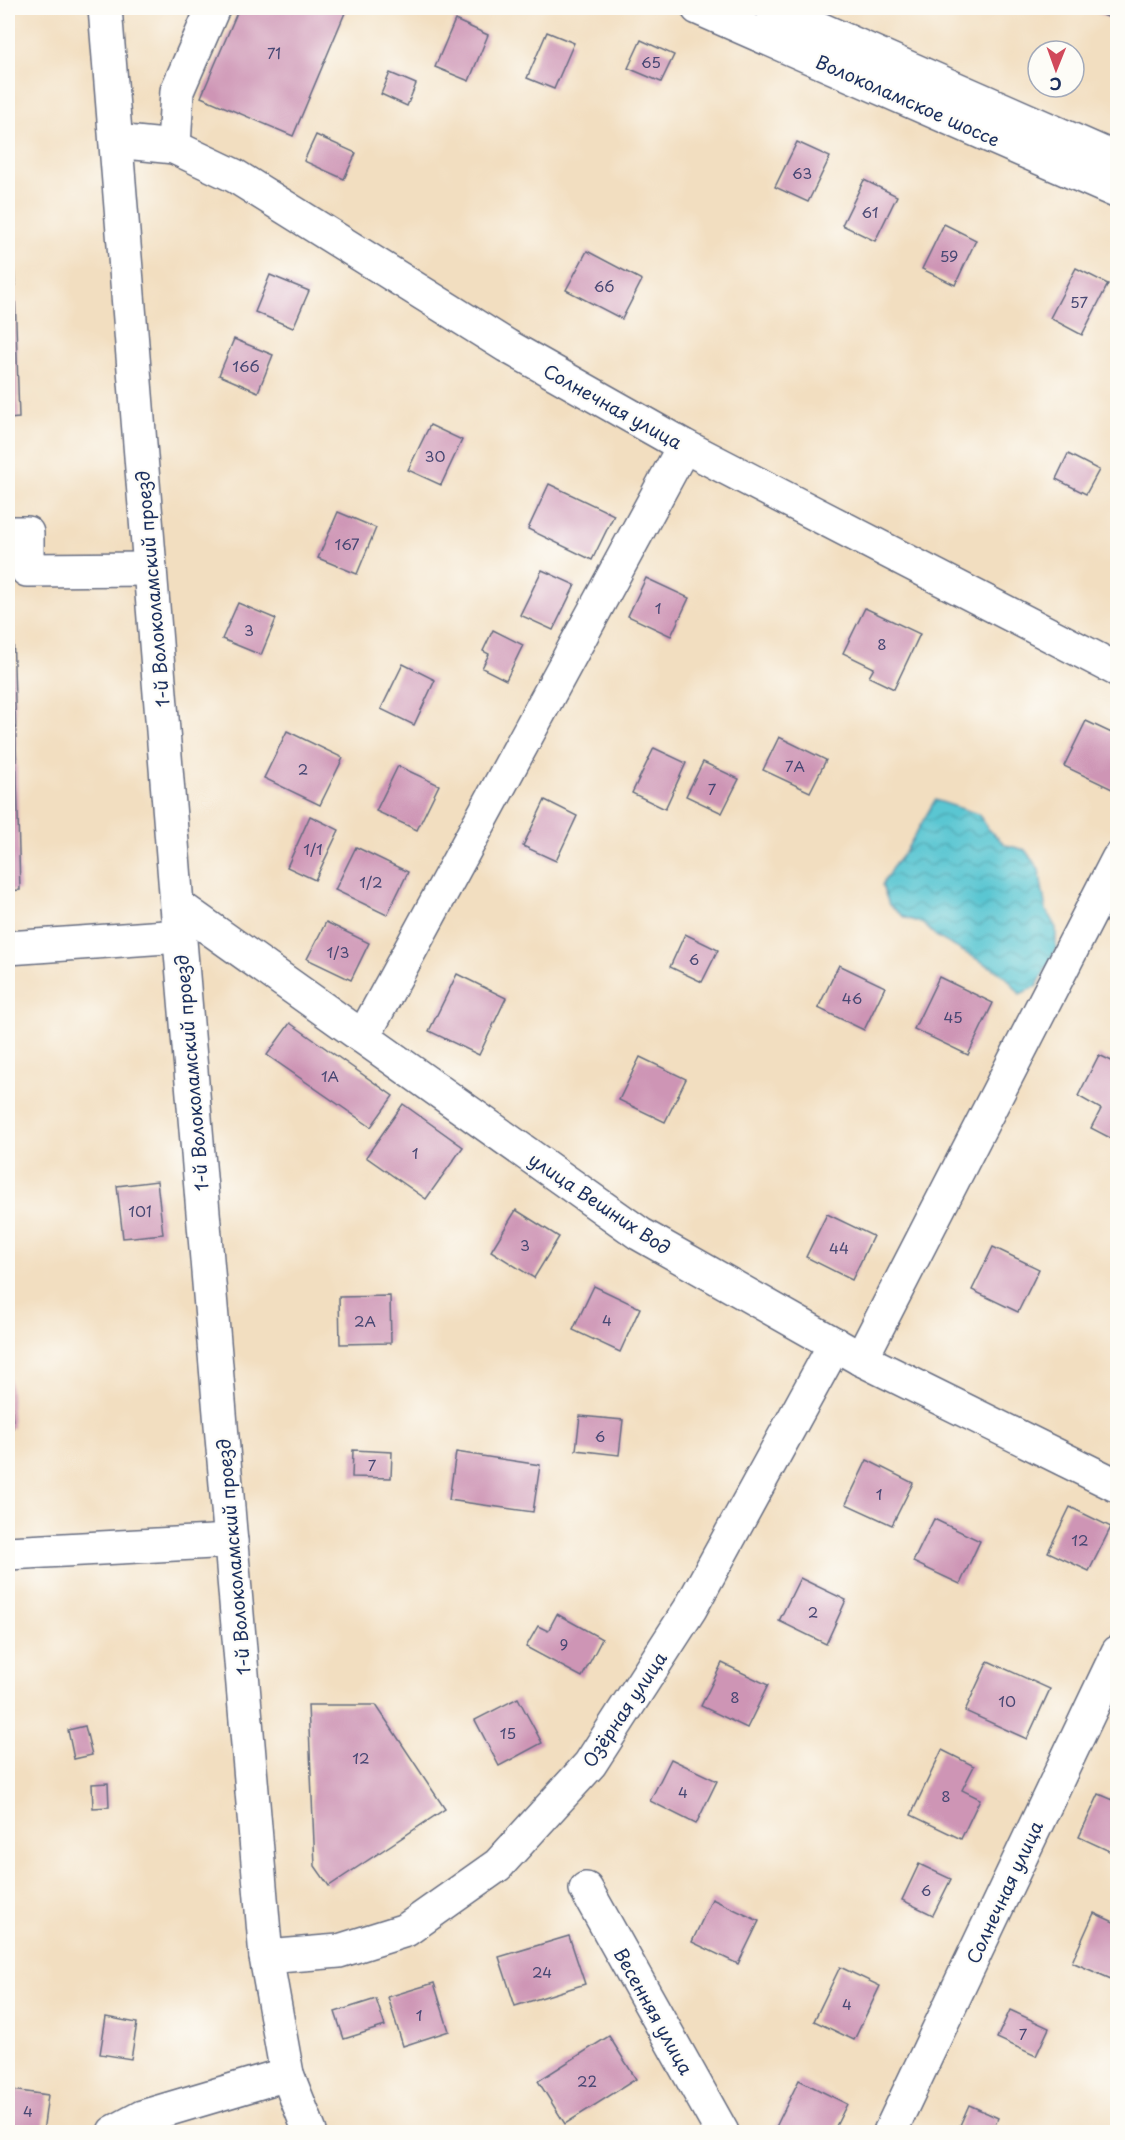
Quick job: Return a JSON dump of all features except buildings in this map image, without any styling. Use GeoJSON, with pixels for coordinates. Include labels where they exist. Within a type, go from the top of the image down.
{"type":"FeatureCollection","features":[{"type":"Feature","properties":{"kind":"street","name":"1-й Волоколамский проезд"},"geometry":{"type":"LineString","coordinates":[[105,8],[178,921],[266,1957],[287,2074],[310,2133]]}},
{"type":"Feature","properties":{"kind":"street"},"geometry":{"type":"LineString","coordinates":[[174,147],[177,91],[213,8]]}},
{"type":"Feature","properties":{"kind":"street","name":"Волоколамское шоссе"},"geometry":{"type":"LineString","coordinates":[[698,8],[1118,192]]}},
{"type":"Feature","properties":{"kind":"street","name":"Волоколамское шоссе"},"geometry":{"type":"LineString","coordinates":[[772,8],[1118,160]]}},
{"type":"Feature","properties":{"kind":"street","name":"Солнечная улица"},"geometry":{"type":"LineString","coordinates":[[116,141],[174,147],[235,176],[368,257],[507,346],[684,446],[1118,670]]}},
{"type":"Feature","properties":{"kind":"street"},"geometry":{"type":"LineString","coordinates":[[363,1037],[684,446]]}},
{"type":"Feature","properties":{"kind":"street"},"geometry":{"type":"LineString","coordinates":[[8,533],[27,533],[27,570],[150,569]]}},
{"type":"Feature","properties":{"kind":"street","name":"Озёрная улица"},"geometry":{"type":"LineString","coordinates":[[266,1957],[339,1951],[406,1930],[498,1865],[590,1764],[690,1609],[848,1351],[1118,859]]}},
{"type":"Feature","properties":{"kind":"street"},"geometry":{"type":"LineString","coordinates":[[8,948],[178,921]]}},
{"type":"Feature","properties":{"kind":"street","name":"улица Вешних Вод"},"geometry":{"type":"LineString","coordinates":[[178,921],[363,1037],[640,1234],[848,1351],[1118,1486]]}},
{"type":"Feature","properties":{"kind":"street"},"geometry":{"type":"LineString","coordinates":[[8,1553],[231,1540]]}},
{"type":"Feature","properties":{"kind":"street","name":"Солнечная улица"},"geometry":{"type":"LineString","coordinates":[[890,2133],[1118,1652]]}},
{"type":"Feature","properties":{"kind":"street","name":"Весенняя улица"},"geometry":{"type":"LineString","coordinates":[[586,1888],[722,2133]]}},
{"type":"Feature","properties":{"kind":"street"},"geometry":{"type":"LineString","coordinates":[[114,2133],[142,2117],[287,2074]]}},
{"type":"Feature","properties":{"kind":"water"},"geometry":{"type":"Polygon","coordinates":[[[935,800],[978,814],[990,831],[1006,845],[1025,850],[1039,869],[1046,910],[1056,928],[1056,949],[1037,986],[1020,994],[1007,978],[991,967],[937,937],[923,924],[904,917],[889,905],[882,885],[905,852],[935,800]]]}}]}
